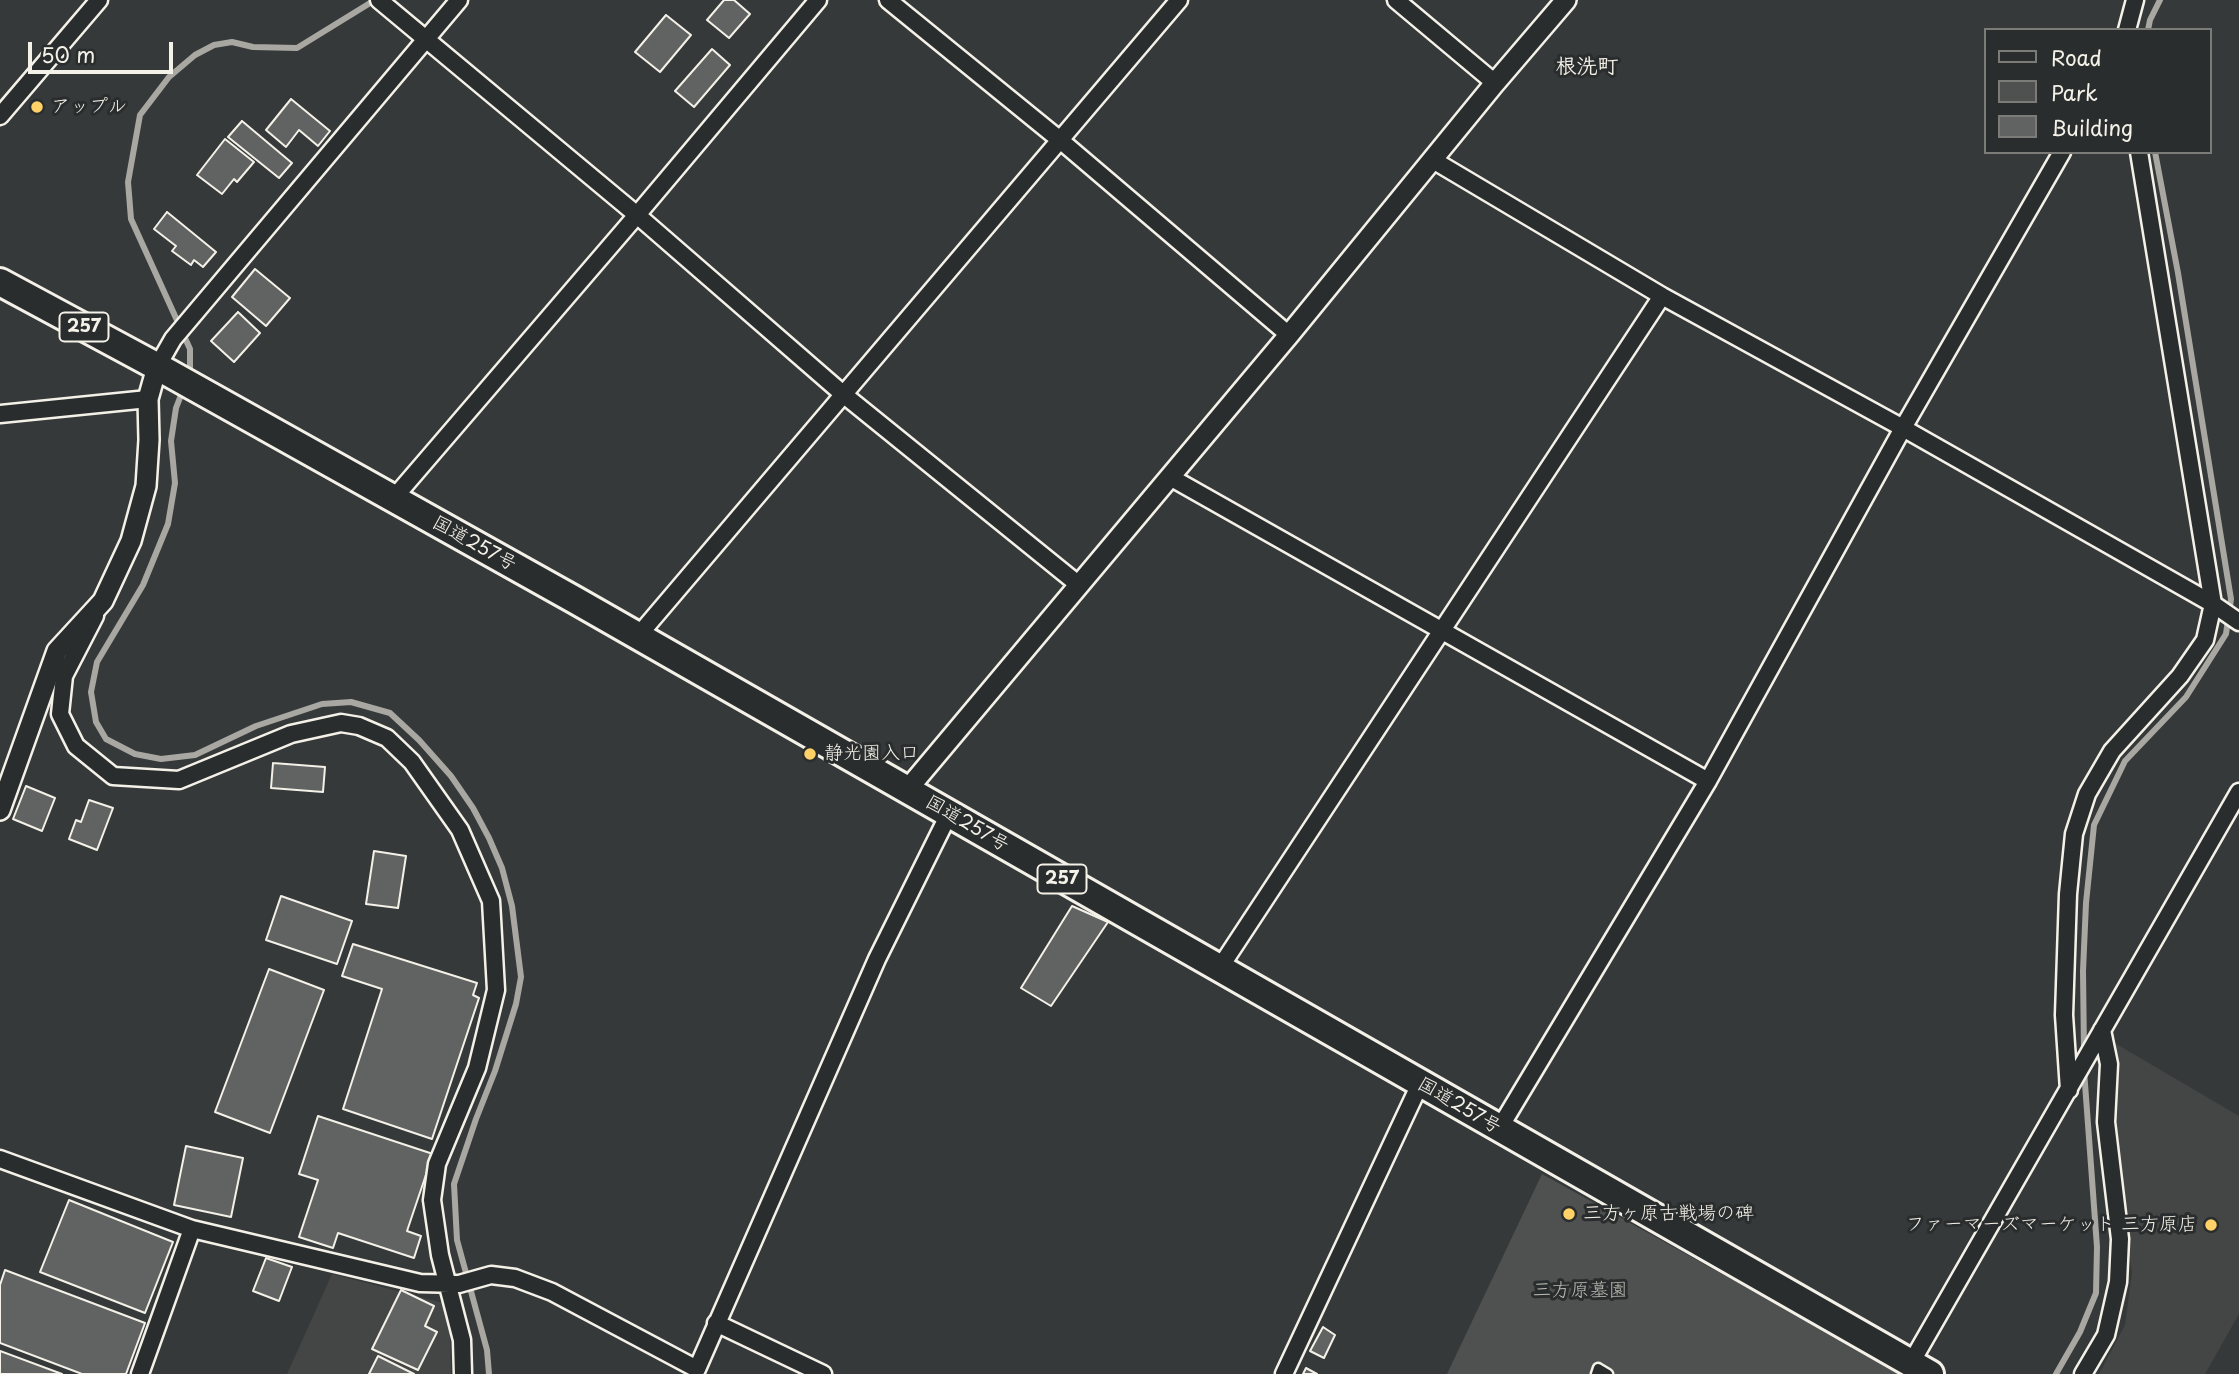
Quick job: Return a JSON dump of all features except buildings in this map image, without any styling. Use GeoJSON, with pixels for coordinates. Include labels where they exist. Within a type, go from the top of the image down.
{"type":"FeatureCollection","features":[{"type":"Feature","properties":{"kind":"highway","name":"国道257号"},"geometry":{"type":"LineString","coordinates":[[0,282],[193,386],[638,636],[1911,1366]]}},
{"type":"Feature","properties":{"kind":"street"},"geometry":{"type":"LineString","coordinates":[[1,113],[99,0]]}},
{"type":"Feature","properties":{"kind":"street"},"geometry":{"type":"LineString","coordinates":[[459,0],[173,339],[163,370],[148,399],[146,486],[131,541],[64,676],[60,714],[76,746],[113,776],[179,780],[291,734],[341,723],[359,726],[387,738],[412,762],[460,830],[491,901],[496,990],[477,1068],[437,1164],[432,1200],[453,1284],[463,1340],[463,1374]]}},
{"type":"Feature","properties":{"kind":"street"},"geometry":{"type":"LineString","coordinates":[[393,499],[818,0]]}},
{"type":"Feature","properties":{"kind":"street"},"geometry":{"type":"LineString","coordinates":[[887,0],[1060,140],[1289,335]]}},
{"type":"Feature","properties":{"kind":"street"},"geometry":{"type":"LineString","coordinates":[[638,636],[1179,0]]}},
{"type":"Feature","properties":{"kind":"street"},"geometry":{"type":"LineString","coordinates":[[1396,0],[1495,83]]}},
{"type":"Feature","properties":{"kind":"street"},"geometry":{"type":"LineString","coordinates":[[907,790],[1566,0]]}},
{"type":"Feature","properties":{"kind":"street"},"geometry":{"type":"LineString","coordinates":[[2128,28],[2135,0]]}},
{"type":"Feature","properties":{"kind":"street"},"geometry":{"type":"LineString","coordinates":[[382,3],[637,215],[843,394],[1079,585]]}},
{"type":"Feature","properties":{"kind":"street"},"geometry":{"type":"LineString","coordinates":[[1499,1129],[1707,781],[1903,428],[2061,154]]}},
{"type":"Feature","properties":{"kind":"street"},"geometry":{"type":"LineString","coordinates":[[2072,1084],[2064,1015],[2068,894],[2074,834],[2087,794],[2112,751],[2180,676],[2205,640],[2218,607],[2138,154]]}},
{"type":"Feature","properties":{"kind":"street"},"geometry":{"type":"LineString","coordinates":[[1433,160],[1662,296],[1903,428],[2218,607],[2238,621]]}},
{"type":"Feature","properties":{"kind":"street"},"geometry":{"type":"LineString","coordinates":[[1219,968],[1662,296]]}},
{"type":"Feature","properties":{"kind":"street"},"geometry":{"type":"LineString","coordinates":[[0,414],[148,399]]}},
{"type":"Feature","properties":{"kind":"street"},"geometry":{"type":"LineString","coordinates":[[1170,477],[1707,781]]}},
{"type":"Feature","properties":{"kind":"street"},"geometry":{"type":"LineString","coordinates":[[0,810],[57,651],[103,601]]}},
{"type":"Feature","properties":{"kind":"street"},"geometry":{"type":"LineString","coordinates":[[1911,1366],[2239,792]]}},
{"type":"Feature","properties":{"kind":"street"},"geometry":{"type":"LineString","coordinates":[[0,1159],[192,1229],[419,1283],[453,1284],[491,1275],[515,1278],[552,1292],[696,1369],[877,959],[949,814]]}},
{"type":"Feature","properties":{"kind":"street"},"geometry":{"type":"LineString","coordinates":[[2083,1374],[2106,1335],[2118,1282],[2120,1239],[2106,1122],[2109,1064],[2102,1030]]}},
{"type":"Feature","properties":{"kind":"street"},"geometry":{"type":"LineString","coordinates":[[1284,1374],[1420,1084]]}},
{"type":"Feature","properties":{"kind":"street"},"geometry":{"type":"LineString","coordinates":[[140,1374],[192,1229]]}},
{"type":"Feature","properties":{"kind":"street"},"geometry":{"type":"LineString","coordinates":[[716,1323],[823,1374]]}},
{"type":"Feature","properties":{"kind":"lane"},"geometry":{"type":"LineString","coordinates":[[1596,1374],[1598,1368],[1608,1374]]}},
{"type":"Feature","properties":{"kind":"shaded area"},"geometry":{"type":"Polygon","coordinates":[[[2113,1042],[2239,1116],[2239,1314],[2205,1374],[2099,1374],[2125,1325],[2132,1273],[2114,1132],[2113,1042]]]}},
{"type":"Feature","properties":{"kind":"shaded area"},"geometry":{"type":"Polygon","coordinates":[[[332,1274],[443,1303],[450,1333],[451,1374],[287,1374],[332,1274]]]}},
{"type":"Feature","properties":{"kind":"green space","name":"三方原墓園"},"geometry":{"type":"Polygon","coordinates":[[[1542,1174],[1902,1374],[1447,1374],[1542,1174]]]}},
{"type":"Feature","properties":{"kind":"waterway"},"geometry":{"type":"LineString","coordinates":[[188,376],[190,349],[131,219],[128,182],[140,115],[169,77],[195,55],[214,45],[232,42],[253,47],[297,48],[375,0]]}},
{"type":"Feature","properties":{"kind":"waterway"},"geometry":{"type":"LineString","coordinates":[[2148,28],[2160,0]]}},
{"type":"Feature","properties":{"kind":"waterway"},"geometry":{"type":"LineString","coordinates":[[2084,1052],[2083,971],[2086,903],[2094,825],[2125,761],[2186,697],[2226,634],[2231,599],[2178,273],[2155,154]]}},
{"type":"Feature","properties":{"kind":"waterway"},"geometry":{"type":"LineString","coordinates":[[183,390],[176,408],[171,441],[175,483],[168,524],[143,585],[97,662],[91,692],[96,722],[106,739],[135,754],[161,759],[195,755],[256,726],[322,704],[351,702],[390,713],[451,776],[473,808],[502,868],[512,906],[521,977],[516,1004],[495,1071],[454,1184],[457,1240],[487,1350],[489,1374]]}},
{"type":"Feature","properties":{"kind":"waterway"},"geometry":{"type":"LineString","coordinates":[[2056,1374],[2080,1332],[2096,1293],[2097,1247],[2084,1070]]}},
{"type":"Feature","properties":{"kind":"place","name":"アップル"},"geometry":{"type":"Point","coordinates":[37,107]}},
{"type":"Feature","properties":{"kind":"place","name":"静光園入口"},"geometry":{"type":"Point","coordinates":[810,754]}},
{"type":"Feature","properties":{"kind":"place","name":"三方ヶ原古戦場の碑"},"geometry":{"type":"Point","coordinates":[1569,1214]}},
{"type":"Feature","properties":{"kind":"place","name":"ファーマーズマーケット 三方原店"},"geometry":{"type":"Point","coordinates":[2211,1225]}},
{"type":"Feature","properties":{"kind":"district","name":"根洗町"},"geometry":{"type":"Point","coordinates":[1587,67]}}]}
